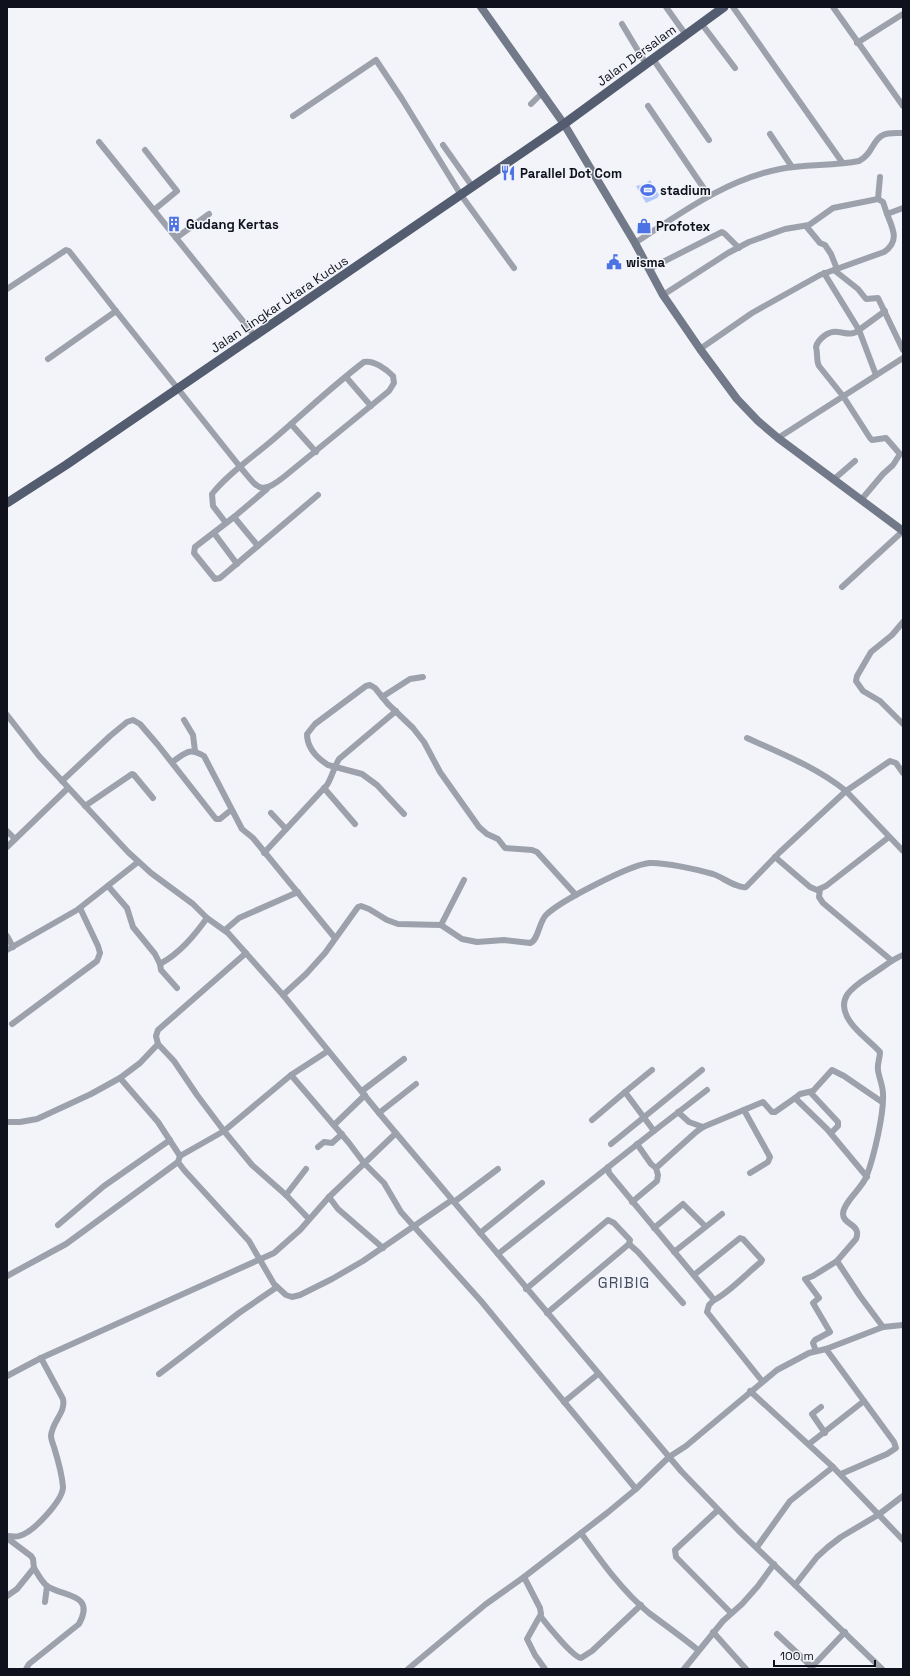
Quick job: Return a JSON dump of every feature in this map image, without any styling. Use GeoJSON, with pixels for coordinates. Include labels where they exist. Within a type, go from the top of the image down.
{"type":"FeatureCollection","features":[{"type":"Feature","properties":{"kind":"main road"},"geometry":{"type":"LineString","coordinates":[[481,7],[564,124],[664,295],[700,350],[736,398],[758,421],[778,438],[903,531]]}},
{"type":"Feature","properties":{"kind":"main road","name":"Jalan Dersalam"},"geometry":{"type":"LineString","coordinates":[[564,124],[724,7]]}},
{"type":"Feature","properties":{"kind":"main road","name":"Jalan Lingkar Utara Kudus"},"geometry":{"type":"LineString","coordinates":[[7,503],[178,389],[564,124]]}},
{"type":"Feature","properties":{"kind":"street"},"geometry":{"type":"LineString","coordinates":[[666,7],[686,34]]}},
{"type":"Feature","properties":{"kind":"street"},"geometry":{"type":"LineString","coordinates":[[733,7],[842,162]]}},
{"type":"Feature","properties":{"kind":"street"},"geometry":{"type":"LineString","coordinates":[[833,7],[903,106]]}},
{"type":"Feature","properties":{"kind":"street"},"geometry":{"type":"LineString","coordinates":[[857,43],[903,14]]}},
{"type":"Feature","properties":{"kind":"street"},"geometry":{"type":"LineString","coordinates":[[701,23],[735,68]]}},
{"type":"Feature","properties":{"kind":"street"},"geometry":{"type":"LineString","coordinates":[[622,24],[709,140]]}},
{"type":"Feature","properties":{"kind":"street"},"geometry":{"type":"LineString","coordinates":[[293,116],[376,60],[402,99],[461,195],[514,268]]}},
{"type":"Feature","properties":{"kind":"street"},"geometry":{"type":"LineString","coordinates":[[531,104],[542,93]]}},
{"type":"Feature","properties":{"kind":"street"},"geometry":{"type":"LineString","coordinates":[[648,106],[709,196]]}},
{"type":"Feature","properties":{"kind":"street"},"geometry":{"type":"LineString","coordinates":[[635,244],[709,196],[735,183],[781,168],[852,162],[864,158],[872,150],[878,138],[885,134],[902,133],[903,140]]}},
{"type":"Feature","properties":{"kind":"street"},"geometry":{"type":"LineString","coordinates":[[770,134],[792,167]]}},
{"type":"Feature","properties":{"kind":"street"},"geometry":{"type":"LineString","coordinates":[[99,142],[255,336]]}},
{"type":"Feature","properties":{"kind":"street"},"geometry":{"type":"LineString","coordinates":[[443,145],[472,186]]}},
{"type":"Feature","properties":{"kind":"street"},"geometry":{"type":"LineString","coordinates":[[145,150],[177,191],[154,210]]}},
{"type":"Feature","properties":{"kind":"street"},"geometry":{"type":"LineString","coordinates":[[878,199],[880,177]]}},
{"type":"Feature","properties":{"kind":"street"},"geometry":{"type":"LineString","coordinates":[[664,295],[739,248],[767,234],[812,224],[827,211],[833,208],[878,199],[883,202],[894,237],[891,247],[882,253],[824,273],[792,290],[752,313],[700,350]]}},
{"type":"Feature","properties":{"kind":"street"},"geometry":{"type":"LineString","coordinates":[[887,214],[903,208]]}},
{"type":"Feature","properties":{"kind":"street"},"geometry":{"type":"LineString","coordinates":[[176,238],[209,214]]}},
{"type":"Feature","properties":{"kind":"street"},"geometry":{"type":"LineString","coordinates":[[806,226],[820,243],[825,245],[831,254],[835,269],[858,289],[866,299],[877,297],[903,350]]}},
{"type":"Feature","properties":{"kind":"street"},"geometry":{"type":"LineString","coordinates":[[649,269],[722,232],[739,248]]}},
{"type":"Feature","properties":{"kind":"street"},"geometry":{"type":"LineString","coordinates":[[7,289],[66,250],[69,251],[240,468],[257,486],[267,489]]}},
{"type":"Feature","properties":{"kind":"street"},"geometry":{"type":"LineString","coordinates":[[824,273],[859,330],[876,375]]}},
{"type":"Feature","properties":{"kind":"street"},"geometry":{"type":"LineString","coordinates":[[48,359],[116,311]]}},
{"type":"Feature","properties":{"kind":"street"},"geometry":{"type":"LineString","coordinates":[[861,500],[883,474],[901,456],[886,438],[872,440],[870,438],[843,396],[819,366],[816,347],[820,339],[832,332],[855,333],[885,311]]}},
{"type":"Feature","properties":{"kind":"street"},"geometry":{"type":"LineString","coordinates":[[778,438],[903,358]]}},
{"type":"Feature","properties":{"kind":"street"},"geometry":{"type":"LineString","coordinates":[[226,523],[213,506],[212,494],[291,424],[364,362],[368,361],[381,367],[393,376],[394,381],[392,388],[316,452],[276,484],[267,489],[234,517],[196,546],[194,553],[215,579],[220,578],[318,495]]}},
{"type":"Feature","properties":{"kind":"street"},"geometry":{"type":"LineString","coordinates":[[346,378],[371,406]]}},
{"type":"Feature","properties":{"kind":"street"},"geometry":{"type":"LineString","coordinates":[[291,424],[316,452]]}},
{"type":"Feature","properties":{"kind":"street"},"geometry":{"type":"LineString","coordinates":[[833,480],[855,461]]}},
{"type":"Feature","properties":{"kind":"street"},"geometry":{"type":"LineString","coordinates":[[234,517],[258,546]]}},
{"type":"Feature","properties":{"kind":"street"},"geometry":{"type":"LineString","coordinates":[[842,587],[903,531]]}},
{"type":"Feature","properties":{"kind":"street"},"geometry":{"type":"LineString","coordinates":[[214,533],[237,564]]}},
{"type":"Feature","properties":{"kind":"street"},"geometry":{"type":"LineString","coordinates":[[903,622],[892,635],[871,652],[857,676],[856,681],[863,691],[880,700],[903,724]]}},
{"type":"Feature","properties":{"kind":"street"},"geometry":{"type":"LineString","coordinates":[[382,697],[410,679],[423,677]]}},
{"type":"Feature","properties":{"kind":"street"},"geometry":{"type":"LineString","coordinates":[[404,814],[377,785],[362,774],[328,765],[317,757],[308,741],[308,731],[315,724],[366,686],[372,686],[413,728],[424,742],[440,772],[479,827],[498,839],[504,848],[532,850],[537,852],[576,895]]}},
{"type":"Feature","properties":{"kind":"street"},"geometry":{"type":"LineString","coordinates":[[264,853],[324,788],[331,778],[334,767],[339,759],[396,711]]}},
{"type":"Feature","properties":{"kind":"street"},"geometry":{"type":"LineString","coordinates":[[7,715],[39,756],[138,862],[193,904],[207,918],[225,930],[283,995],[526,1289],[688,1479],[882,1669]]}},
{"type":"Feature","properties":{"kind":"street"},"geometry":{"type":"LineString","coordinates":[[62,781],[116,731],[127,722],[133,720],[140,724],[172,762],[216,820],[220,819],[231,810]]}},
{"type":"Feature","properties":{"kind":"street"},"geometry":{"type":"LineString","coordinates":[[172,762],[190,751],[193,735],[184,720]]}},
{"type":"Feature","properties":{"kind":"street"},"geometry":{"type":"LineString","coordinates":[[747,738],[830,778],[846,791],[903,851]]}},
{"type":"Feature","properties":{"kind":"street"},"geometry":{"type":"LineString","coordinates":[[190,751],[204,756],[242,829],[253,838],[335,938]]}},
{"type":"Feature","properties":{"kind":"street"},"geometry":{"type":"LineString","coordinates":[[283,995],[306,974],[325,953],[360,906],[398,924],[441,926],[462,939],[477,942],[500,940],[530,943],[535,940],[543,918],[547,914],[576,895],[629,870],[649,863],[663,864],[712,874],[740,887],[746,887],[775,857],[846,791],[890,761],[896,763],[903,773]]}},
{"type":"Feature","properties":{"kind":"street"},"geometry":{"type":"LineString","coordinates":[[85,806],[132,774],[153,798]]}},
{"type":"Feature","properties":{"kind":"street"},"geometry":{"type":"LineString","coordinates":[[7,847],[68,788]]}},
{"type":"Feature","properties":{"kind":"street"},"geometry":{"type":"LineString","coordinates":[[324,788],[355,824]]}},
{"type":"Feature","properties":{"kind":"street"},"geometry":{"type":"LineString","coordinates":[[271,813],[286,829]]}},
{"type":"Feature","properties":{"kind":"street"},"geometry":{"type":"LineString","coordinates":[[7,831],[15,839]]}},
{"type":"Feature","properties":{"kind":"street"},"geometry":{"type":"LineString","coordinates":[[775,857],[810,888],[820,889],[826,886],[889,837]]}},
{"type":"Feature","properties":{"kind":"street"},"geometry":{"type":"LineString","coordinates":[[7,936],[10,948],[80,908],[138,862]]}},
{"type":"Feature","properties":{"kind":"street"},"geometry":{"type":"LineString","coordinates":[[441,926],[464,880]]}},
{"type":"Feature","properties":{"kind":"street"},"geometry":{"type":"LineString","coordinates":[[108,886],[127,908],[134,927],[154,954],[160,964],[161,970],[177,988]]}},
{"type":"Feature","properties":{"kind":"street"},"geometry":{"type":"LineString","coordinates":[[820,889],[819,897],[823,903],[891,960]]}},
{"type":"Feature","properties":{"kind":"street"},"geometry":{"type":"LineString","coordinates":[[225,930],[239,918],[298,892]]}},
{"type":"Feature","properties":{"kind":"street"},"geometry":{"type":"LineString","coordinates":[[12,1024],[97,961],[100,952],[80,908]]}},
{"type":"Feature","properties":{"kind":"street"},"geometry":{"type":"LineString","coordinates":[[160,964],[180,950],[195,935],[207,918]]}},
{"type":"Feature","properties":{"kind":"street"},"geometry":{"type":"LineString","coordinates":[[246,953],[158,1030],[156,1036],[158,1044],[174,1062],[224,1131],[252,1165],[286,1195],[309,1219]]}},
{"type":"Feature","properties":{"kind":"street"},"geometry":{"type":"LineString","coordinates":[[816,1352],[813,1343],[830,1332],[813,1303],[819,1298],[805,1279],[813,1276],[837,1261],[856,1239],[856,1229],[844,1218],[843,1214],[850,1201],[867,1177],[880,1126],[883,1095],[878,1068],[880,1052],[851,1023],[844,1008],[848,993],[855,985],[891,960],[903,955]]}},
{"type":"Feature","properties":{"kind":"street"},"geometry":{"type":"LineString","coordinates":[[7,1122],[20,1122],[37,1119],[78,1101],[120,1078],[140,1063],[158,1044]]}},
{"type":"Feature","properties":{"kind":"street"},"geometry":{"type":"LineString","coordinates":[[7,1276],[66,1244],[179,1159],[224,1131],[291,1075],[328,1051]]}},
{"type":"Feature","properties":{"kind":"street"},"geometry":{"type":"LineString","coordinates":[[334,1125],[363,1093],[404,1059]]}},
{"type":"Feature","properties":{"kind":"street"},"geometry":{"type":"LineString","coordinates":[[592,1120],[652,1070]]}},
{"type":"Feature","properties":{"kind":"street"},"geometry":{"type":"LineString","coordinates":[[611,1144],[702,1070]]}},
{"type":"Feature","properties":{"kind":"street"},"geometry":{"type":"LineString","coordinates":[[656,1168],[696,1132],[703,1128],[763,1102],[772,1112],[775,1112],[800,1094],[810,1092],[819,1085],[830,1070],[835,1070],[882,1102]]}},
{"type":"Feature","properties":{"kind":"street"},"geometry":{"type":"LineString","coordinates":[[291,1075],[342,1134],[364,1163],[389,1189],[398,1207],[414,1227],[481,1301],[636,1488]]}},
{"type":"Feature","properties":{"kind":"street"},"geometry":{"type":"LineString","coordinates":[[120,1078],[158,1122],[170,1140],[179,1159],[249,1241],[259,1260],[277,1287],[286,1295],[300,1295],[332,1279],[383,1248],[498,1169]]}},
{"type":"Feature","properties":{"kind":"street"},"geometry":{"type":"LineString","coordinates":[[379,1113],[416,1084]]}},
{"type":"Feature","properties":{"kind":"street"},"geometry":{"type":"LineString","coordinates":[[498,1254],[707,1090]]}},
{"type":"Feature","properties":{"kind":"street"},"geometry":{"type":"LineString","coordinates":[[625,1092],[654,1131]]}},
{"type":"Feature","properties":{"kind":"street"},"geometry":{"type":"LineString","coordinates":[[810,1092],[838,1122],[838,1126],[831,1133]]}},
{"type":"Feature","properties":{"kind":"street"},"geometry":{"type":"LineString","coordinates":[[795,1098],[831,1133],[867,1177]]}},
{"type":"Feature","properties":{"kind":"street"},"geometry":{"type":"LineString","coordinates":[[744,1110],[770,1159],[768,1162],[750,1173]]}},
{"type":"Feature","properties":{"kind":"street"},"geometry":{"type":"LineString","coordinates":[[678,1112],[689,1122],[703,1128]]}},
{"type":"Feature","properties":{"kind":"street"},"geometry":{"type":"LineString","coordinates":[[7,1376],[41,1358],[274,1253],[300,1230],[329,1197],[396,1133]]}},
{"type":"Feature","properties":{"kind":"street"},"geometry":{"type":"LineString","coordinates":[[318,1148],[324,1142],[332,1143],[342,1134]]}},
{"type":"Feature","properties":{"kind":"street"},"geometry":{"type":"LineString","coordinates":[[58,1225],[104,1186],[170,1140]]}},
{"type":"Feature","properties":{"kind":"street"},"geometry":{"type":"LineString","coordinates":[[632,1202],[657,1181],[658,1175],[656,1168],[651,1164],[637,1144]]}},
{"type":"Feature","properties":{"kind":"street"},"geometry":{"type":"LineString","coordinates":[[608,1167],[609,1174],[714,1300]]}},
{"type":"Feature","properties":{"kind":"street"},"geometry":{"type":"LineString","coordinates":[[286,1195],[306,1169]]}},
{"type":"Feature","properties":{"kind":"street"},"geometry":{"type":"LineString","coordinates":[[480,1233],[542,1183]]}},
{"type":"Feature","properties":{"kind":"street"},"geometry":{"type":"LineString","coordinates":[[329,1197],[338,1209],[383,1248]]}},
{"type":"Feature","properties":{"kind":"street"},"geometry":{"type":"LineString","coordinates":[[654,1228],[683,1204],[705,1226]]}},
{"type":"Feature","properties":{"kind":"street"},"geometry":{"type":"LineString","coordinates":[[674,1252],[722,1214]]}},
{"type":"Feature","properties":{"kind":"street"},"geometry":{"type":"LineString","coordinates":[[526,1289],[608,1220],[614,1223],[630,1240],[629,1244],[638,1252],[682,1303]]}},
{"type":"Feature","properties":{"kind":"street"},"geometry":{"type":"LineString","coordinates":[[694,1275],[740,1238],[743,1239],[762,1260],[762,1262],[721,1297],[714,1300],[709,1305],[707,1312],[762,1381]]}},
{"type":"Feature","properties":{"kind":"street"},"geometry":{"type":"LineString","coordinates":[[547,1313],[629,1244]]}},
{"type":"Feature","properties":{"kind":"street"},"geometry":{"type":"LineString","coordinates":[[837,1261],[883,1327]]}},
{"type":"Feature","properties":{"kind":"street"},"geometry":{"type":"LineString","coordinates":[[159,1374],[239,1313],[277,1287]]}},
{"type":"Feature","properties":{"kind":"street"},"geometry":{"type":"LineString","coordinates":[[408,1669],[486,1604],[581,1533],[636,1488],[669,1457],[686,1446],[762,1381],[788,1363],[809,1353],[826,1349],[883,1327],[903,1325]]}},
{"type":"Feature","properties":{"kind":"street"},"geometry":{"type":"LineString","coordinates":[[826,1349],[894,1442],[896,1449],[841,1474]]}},
{"type":"Feature","properties":{"kind":"street"},"geometry":{"type":"LineString","coordinates":[[7,1537],[19,1536],[37,1526],[61,1496],[63,1489],[57,1459],[50,1437],[52,1428],[63,1410],[64,1404],[63,1399],[41,1358]]}},
{"type":"Feature","properties":{"kind":"street"},"geometry":{"type":"LineString","coordinates":[[564,1402],[598,1374]]}},
{"type":"Feature","properties":{"kind":"street"},"geometry":{"type":"LineString","coordinates":[[750,1391],[833,1466],[903,1540]]}},
{"type":"Feature","properties":{"kind":"street"},"geometry":{"type":"LineString","coordinates":[[809,1444],[864,1401]]}},
{"type":"Feature","properties":{"kind":"street"},"geometry":{"type":"LineString","coordinates":[[821,1407],[812,1414],[825,1433]]}},
{"type":"Feature","properties":{"kind":"street"},"geometry":{"type":"LineString","coordinates":[[757,1548],[790,1502],[833,1466]]}},
{"type":"Feature","properties":{"kind":"street"},"geometry":{"type":"LineString","coordinates":[[795,1584],[817,1557],[841,1537],[878,1515],[903,1496]]}},
{"type":"Feature","properties":{"kind":"street"},"geometry":{"type":"LineString","coordinates":[[718,1510],[675,1550],[676,1557],[731,1613]]}},
{"type":"Feature","properties":{"kind":"street"},"geometry":{"type":"LineString","coordinates":[[581,1533],[619,1582],[642,1605],[698,1650]]}},
{"type":"Feature","properties":{"kind":"street"},"geometry":{"type":"LineString","coordinates":[[7,1537],[31,1556],[33,1559],[34,1568],[47,1586],[68,1593],[77,1598],[82,1603],[84,1610],[79,1624],[29,1664],[26,1669]]}},
{"type":"Feature","properties":{"kind":"street"},"geometry":{"type":"LineString","coordinates":[[684,1669],[713,1632],[758,1586],[774,1564]]}},
{"type":"Feature","properties":{"kind":"street"},"geometry":{"type":"LineString","coordinates":[[7,1596],[17,1589],[34,1568]]}},
{"type":"Feature","properties":{"kind":"street"},"geometry":{"type":"LineString","coordinates":[[524,1577],[540,1608],[541,1617],[578,1658],[585,1657],[642,1605]]}},
{"type":"Feature","properties":{"kind":"street"},"geometry":{"type":"LineString","coordinates":[[45,1602],[47,1586]]}},
{"type":"Feature","properties":{"kind":"street"},"geometry":{"type":"LineString","coordinates":[[541,1617],[527,1639],[535,1655],[545,1669]]}},
{"type":"Feature","properties":{"kind":"street"},"geometry":{"type":"LineString","coordinates":[[713,1632],[746,1669]]}},
{"type":"Feature","properties":{"kind":"street"},"geometry":{"type":"LineString","coordinates":[[777,1634],[811,1668],[845,1632]]}},
{"type":"Feature","properties":{"kind":"shaded area","name":"stadium"},"geometry":{"type":"Polygon","coordinates":[[[650,180],[659,195],[657,198],[646,203],[636,186],[645,184],[650,180]]]}},
{"type":"Feature","properties":{"kind":"place","name":"Parallel Dot Com"},"geometry":{"type":"Point","coordinates":[508,173]}},
{"type":"Feature","properties":{"kind":"place","name":"stadium"},"geometry":{"type":"Point","coordinates":[648,190]}},
{"type":"Feature","properties":{"kind":"place","name":"Gudang Kertas"},"geometry":{"type":"Point","coordinates":[174,224]}},
{"type":"Feature","properties":{"kind":"place","name":"Profotex"},"geometry":{"type":"Point","coordinates":[644,226]}},
{"type":"Feature","properties":{"kind":"place","name":"wisma"},"geometry":{"type":"Point","coordinates":[614,262]}},
{"type":"Feature","properties":{"kind":"district","name":"GRIBIG"},"geometry":{"type":"Point","coordinates":[624,1283]}}]}
